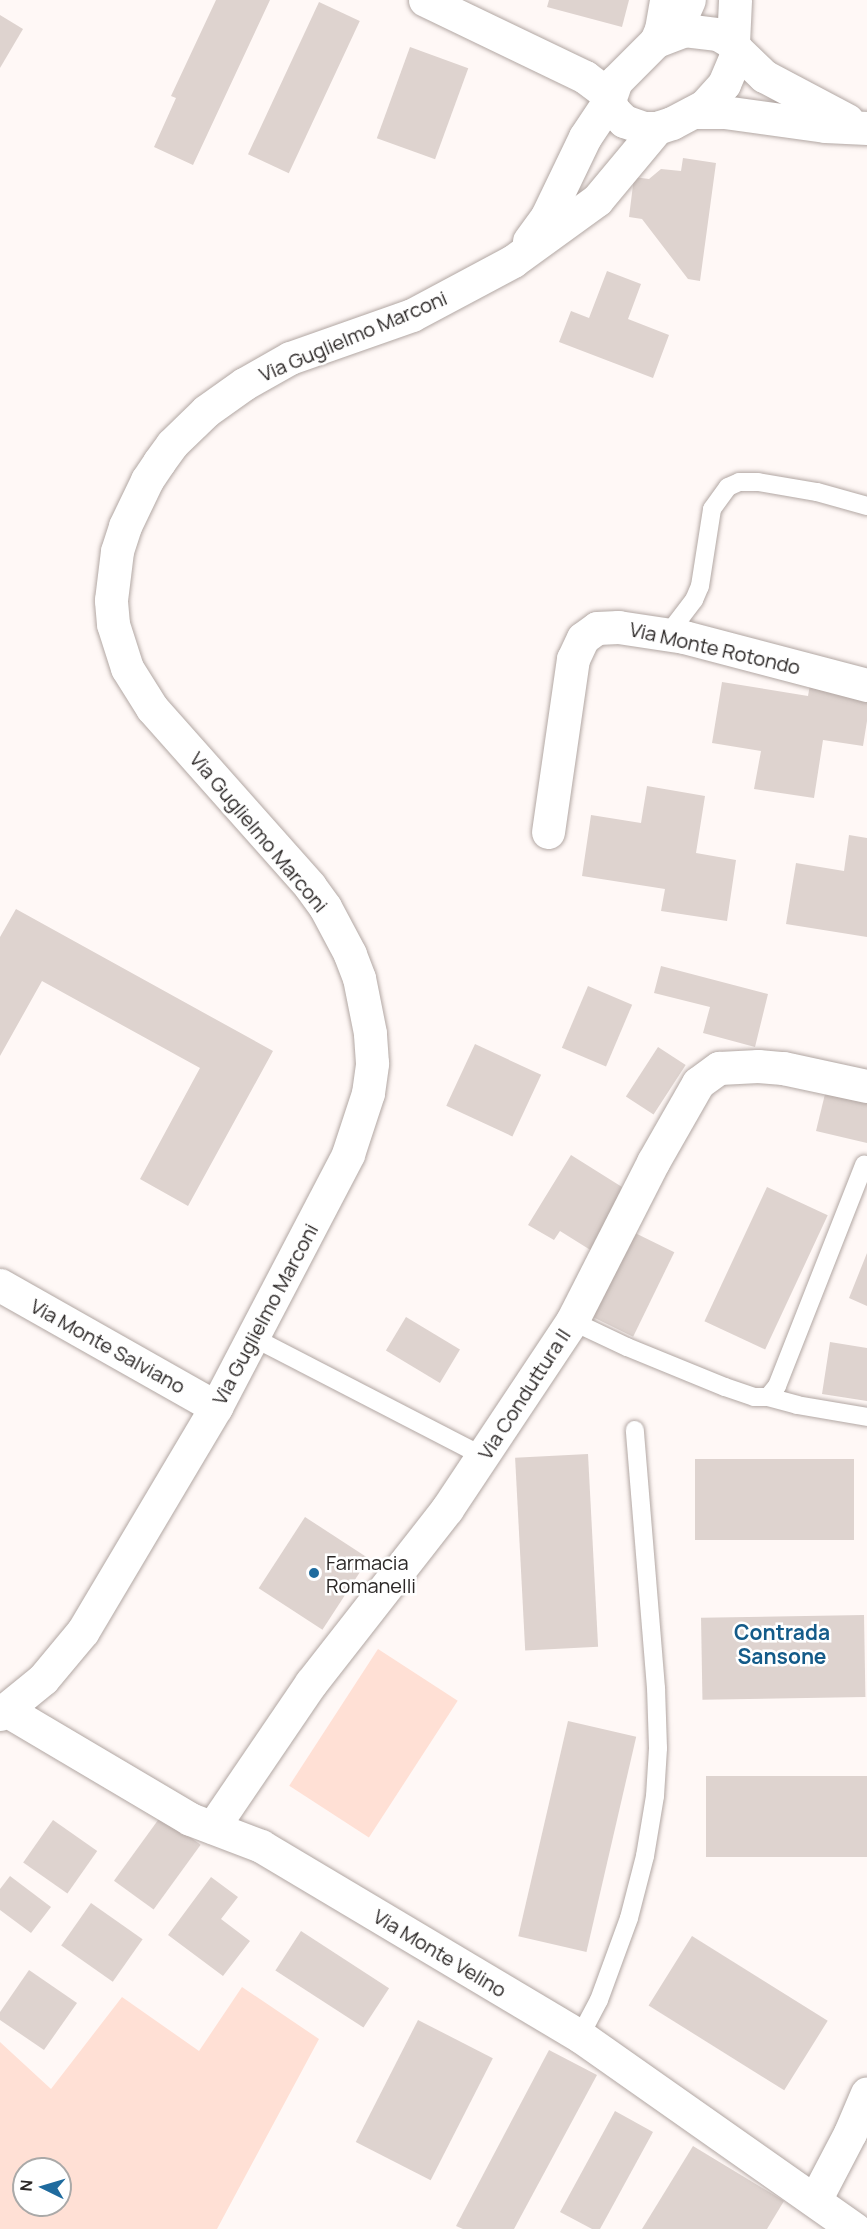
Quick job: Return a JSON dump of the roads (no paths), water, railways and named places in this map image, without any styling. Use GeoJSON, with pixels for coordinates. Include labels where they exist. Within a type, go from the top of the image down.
{"type":"FeatureCollection","features":[{"type":"Feature","properties":{"kind":"street"},"geometry":{"type":"LineString","coordinates":[[425,0],[592,81],[609,99],[614,111],[624,121],[637,127],[657,128],[694,112],[717,93],[729,75],[735,46],[735,0]]}},
{"type":"Feature","properties":{"kind":"street"},"geometry":{"type":"LineString","coordinates":[[656,44],[666,0]]}},
{"type":"Feature","properties":{"kind":"street"},"geometry":{"type":"LineString","coordinates":[[513,261],[547,216],[579,149],[609,99],[618,77],[656,44],[689,0]]}},
{"type":"Feature","properties":{"kind":"street"},"geometry":{"type":"LineString","coordinates":[[513,41],[580,63],[599,66],[656,44],[707,32],[727,37],[764,76],[865,128]]}},
{"type":"Feature","properties":{"kind":"street"},"geometry":{"type":"LineString","coordinates":[[694,112],[723,112],[825,126],[865,128]]}},
{"type":"Feature","properties":{"kind":"street","name":"Via Guglielmo Marconi"},"geometry":{"type":"LineString","coordinates":[[3,1712],[43,1679],[83,1631],[216,1407],[348,1154],[360,1124],[368,1093],[372,1063],[366,1005],[350,954],[315,893],[152,708],[138,688],[123,657],[113,624],[111,600],[117,551],[135,503],[159,462],[188,427],[224,398],[290,358],[412,315],[513,261],[597,200],[657,128]]}},
{"type":"Feature","properties":{"kind":"street","name":"Via Monte Rotondo"},"geometry":{"type":"LineString","coordinates":[[548,832],[570,675],[578,646],[590,632],[607,627],[668,634],[867,685]]}},
{"type":"Feature","properties":{"kind":"street","name":"Via Conduttura II"},"geometry":{"type":"LineString","coordinates":[[213,1827],[280,1725],[447,1509],[572,1321],[653,1162],[693,1090],[705,1076],[728,1066],[765,1066],[867,1086]]}},
{"type":"Feature","properties":{"kind":"street","name":"Via Monte Salviano"},"geometry":{"type":"LineString","coordinates":[[0,1285],[216,1407]]}},
{"type":"Feature","properties":{"kind":"street","name":"Via Monte Velino"},"geometry":{"type":"LineString","coordinates":[[3,1712],[189,1819],[261,1846],[580,2036],[855,2229]]}},
{"type":"Feature","properties":{"kind":"street"},"geometry":{"type":"LineString","coordinates":[[815,2200],[850,2133],[867,2093]]}},
{"type":"Feature","properties":{"kind":"lane"},"geometry":{"type":"LineString","coordinates":[[668,634],[694,600],[700,586],[712,509],[728,487],[739,482],[758,482],[817,492],[867,506]]}},
{"type":"Feature","properties":{"kind":"lane"},"geometry":{"type":"LineString","coordinates":[[768,1397],[777,1386],[864,1165]]}},
{"type":"Feature","properties":{"kind":"lane"},"geometry":{"type":"LineString","coordinates":[[572,1321],[627,1347],[754,1397],[768,1397],[797,1406],[867,1417]]}},
{"type":"Feature","properties":{"kind":"lane"},"geometry":{"type":"LineString","coordinates":[[254,1338],[483,1456]]}},
{"type":"Feature","properties":{"kind":"lane"},"geometry":{"type":"LineString","coordinates":[[580,2036],[599,2000],[629,1918],[651,1825],[656,1785],[657,1698],[635,1430]]}},
{"type":"Feature","properties":{"kind":"place","name":"Farmacia Romanelli"},"geometry":{"type":"Point","coordinates":[314,1573]}},
{"type":"Feature","properties":{"kind":"district","name":"Contrada Sansone"},"geometry":{"type":"Point","coordinates":[782,1644]}}]}
